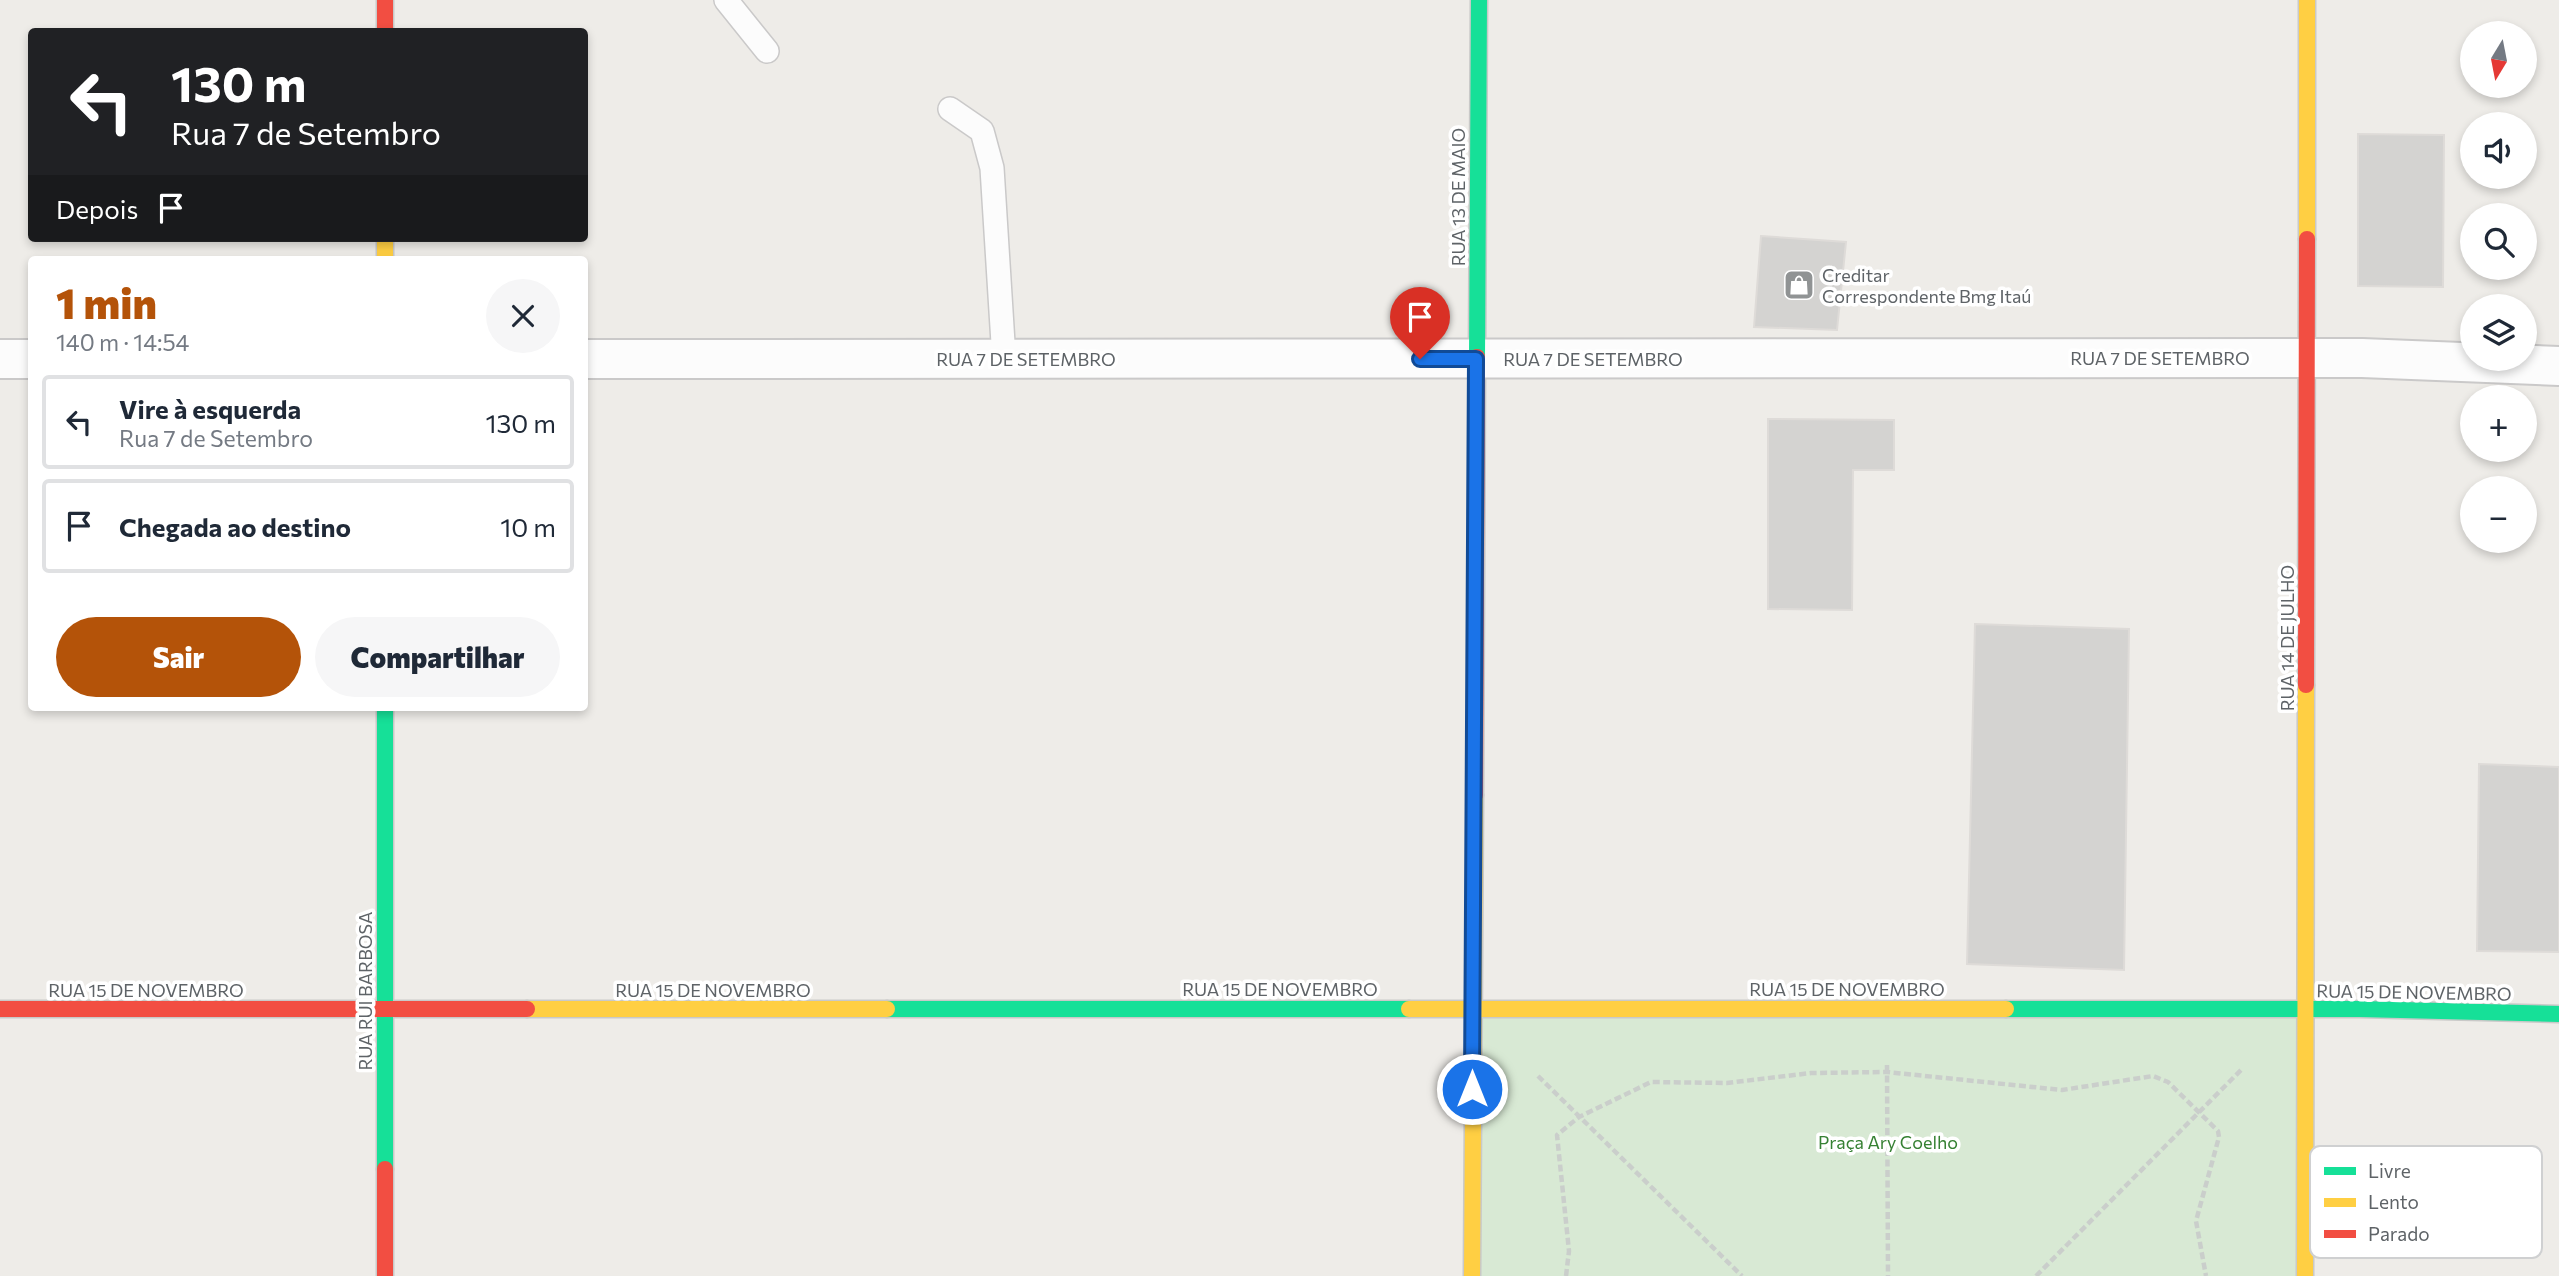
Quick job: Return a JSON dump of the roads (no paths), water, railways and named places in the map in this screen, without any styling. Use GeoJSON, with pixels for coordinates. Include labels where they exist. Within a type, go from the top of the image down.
{"type":"FeatureCollection","features":[{"type":"Feature","properties":{"kind":"street"},"geometry":{"type":"LineString","coordinates":[[385,0],[385,28]]}},
{"type":"Feature","properties":{"kind":"street","name":"RUA 13 DE MAIO"},"geometry":{"type":"LineString","coordinates":[[1472,1276],[1479,0]]}},
{"type":"Feature","properties":{"kind":"street","name":"RUA 14 DE JULHO"},"geometry":{"type":"LineString","coordinates":[[2305,1276],[2307,0]]}},
{"type":"Feature","properties":{"kind":"street","name":"RUA 7 DE SETEMBRO"},"geometry":{"type":"LineString","coordinates":[[588,359],[2306,358],[2559,366]]}},
{"type":"Feature","properties":{"kind":"street"},"geometry":{"type":"LineString","coordinates":[[0,359],[28,359]]}},
{"type":"Feature","properties":{"kind":"street","name":"RUA RUI BARBOSA"},"geometry":{"type":"LineString","coordinates":[[385,711],[385,1276]]}},
{"type":"Feature","properties":{"kind":"street","name":"RUA 15 DE NOVEMBRO"},"geometry":{"type":"LineString","coordinates":[[0,1009],[2305,1009],[2559,1014]]}},
{"type":"Feature","properties":{"kind":"lane"},"geometry":{"type":"LineString","coordinates":[[726,0],[767,51]]}},
{"type":"Feature","properties":{"kind":"lane"},"geometry":{"type":"LineString","coordinates":[[950,109],[982,131],[992,168],[1004,359]]}},
{"type":"Feature","properties":{"kind":"place","name":"Creditar Correspondente Bmg Itaú"},"geometry":{"type":"Point","coordinates":[1799,285]}},
{"type":"Feature","properties":{"kind":"park label","name":"Praça Ary Coelho"},"geometry":{"type":"Point","coordinates":[1888,1142]}}]}
